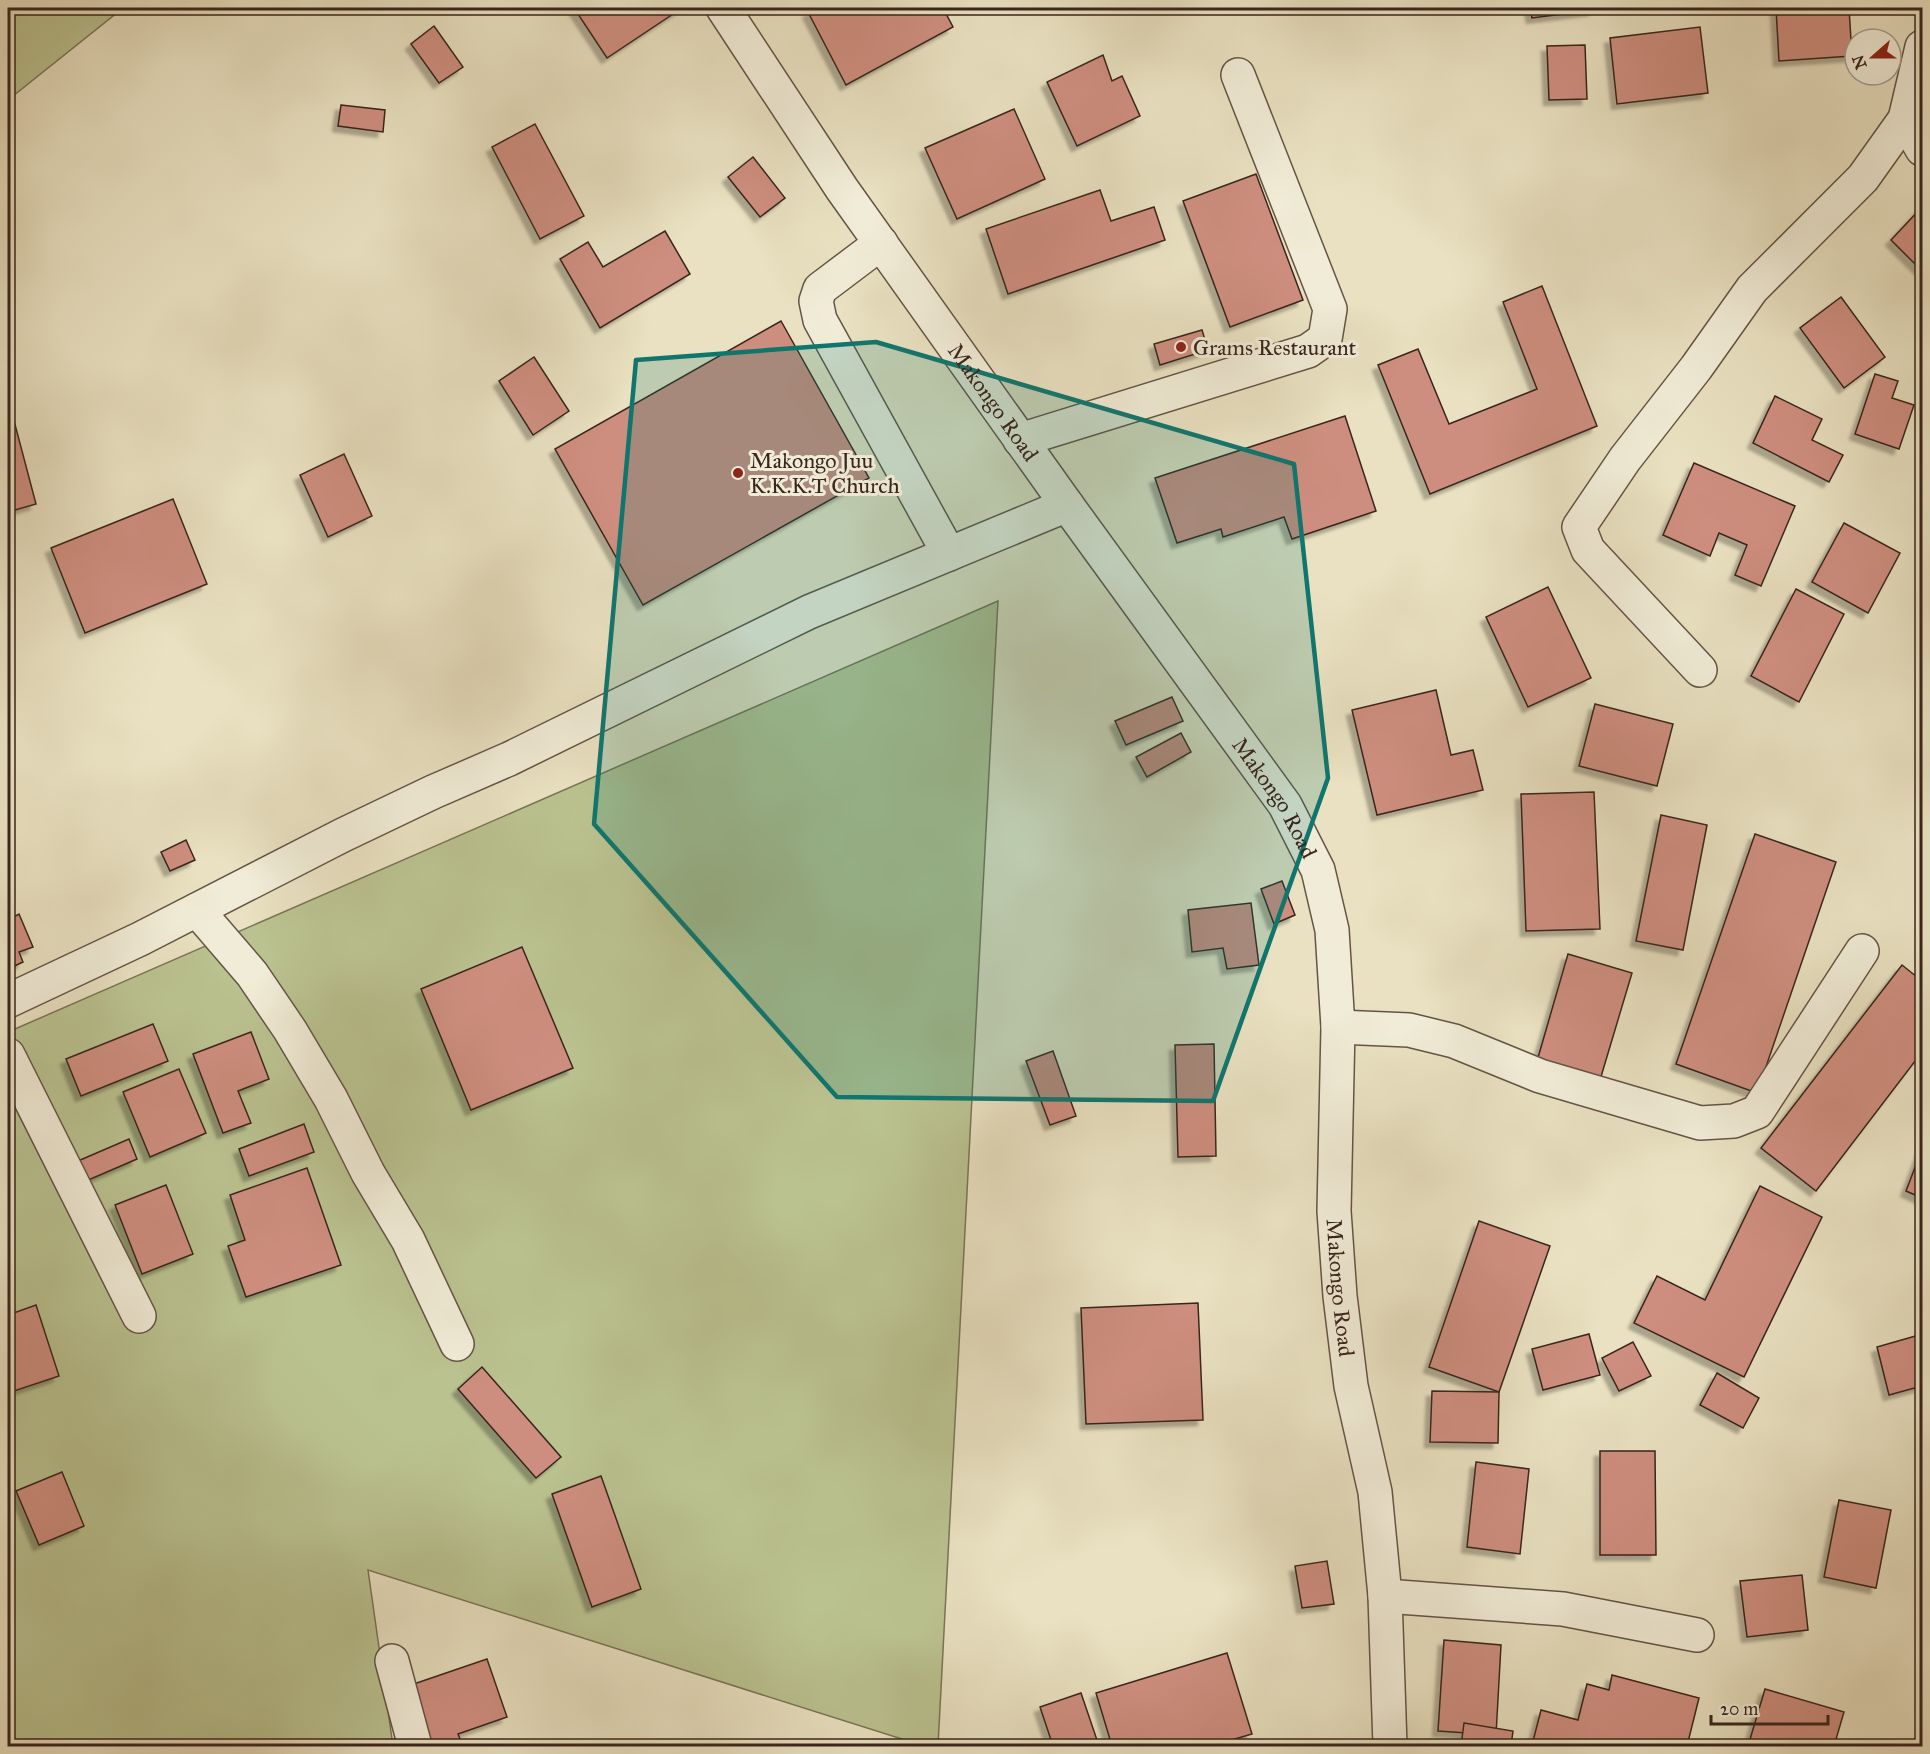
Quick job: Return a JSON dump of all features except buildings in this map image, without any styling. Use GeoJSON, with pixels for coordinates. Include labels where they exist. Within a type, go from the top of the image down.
{"type":"FeatureCollection","features":[{"type":"Feature","properties":{"kind":"street","name":"Makongo Road"},"geometry":{"type":"LineString","coordinates":[[723,8],[842,189],[1066,505],[1285,804],[1317,870],[1332,930],[1338,1027],[1334,1211],[1340,1285],[1351,1386],[1375,1492],[1385,1596],[1390,1746]]}},
{"type":"Feature","properties":{"kind":"street"},"geometry":{"type":"LineString","coordinates":[[1700,670],[1588,550],[1579,527],[1624,459],[1696,368],[1752,289],[1863,178],[1905,119],[1923,47]]}},
{"type":"Feature","properties":{"kind":"street"},"geometry":{"type":"LineString","coordinates":[[1020,440],[1308,351],[1325,339],[1330,309],[1238,75]]}},
{"type":"Feature","properties":{"kind":"street"},"geometry":{"type":"LineString","coordinates":[[1905,119],[1923,149]]}},
{"type":"Feature","properties":{"kind":"street"},"geometry":{"type":"LineString","coordinates":[[881,243],[820,289],[816,302],[820,320],[949,554]]}},
{"type":"Feature","properties":{"kind":"street"},"geometry":{"type":"LineString","coordinates":[[8,1001],[197,910],[343,835],[509,759],[809,612],[1066,505]]}},
{"type":"Feature","properties":{"kind":"street"},"geometry":{"type":"LineString","coordinates":[[197,910],[252,974],[290,1030],[331,1099],[368,1173],[408,1240],[457,1344]]}},
{"type":"Feature","properties":{"kind":"street"},"geometry":{"type":"LineString","coordinates":[[1338,1027],[1409,1030],[1454,1041],[1540,1076],[1700,1123],[1734,1121],[1757,1112],[1862,951]]}},
{"type":"Feature","properties":{"kind":"street"},"geometry":{"type":"LineString","coordinates":[[8,1055],[139,1316]]}},
{"type":"Feature","properties":{"kind":"street"},"geometry":{"type":"LineString","coordinates":[[1385,1596],[1563,1608],[1697,1635]]}},
{"type":"Feature","properties":{"kind":"street"},"geometry":{"type":"LineString","coordinates":[[392,1661],[415,1746]]}},
{"type":"Feature","properties":{"kind":"highlighted area"},"geometry":{"type":"Polygon","coordinates":[[[876,342],[1294,464],[1328,778],[1213,1101],[837,1097],[594,824],[636,360],[876,342]]]}},
{"type":"Feature","properties":{"kind":"green space"},"geometry":{"type":"Polygon","coordinates":[[[8,8],[123,8],[8,100],[8,8]]]}},
{"type":"Feature","properties":{"kind":"green space"},"geometry":{"type":"Polygon","coordinates":[[[998,601],[938,1746],[924,1746],[368,1570],[393,1746],[8,1746],[8,1032],[998,601]]]}},
{"type":"Feature","properties":{"kind":"place","name":"Grams Restaurant"},"geometry":{"type":"Point","coordinates":[1181,347]}},
{"type":"Feature","properties":{"kind":"place","name":"Makongo Juu K.K.K.T Church"},"geometry":{"type":"Point","coordinates":[738,473]}}]}
